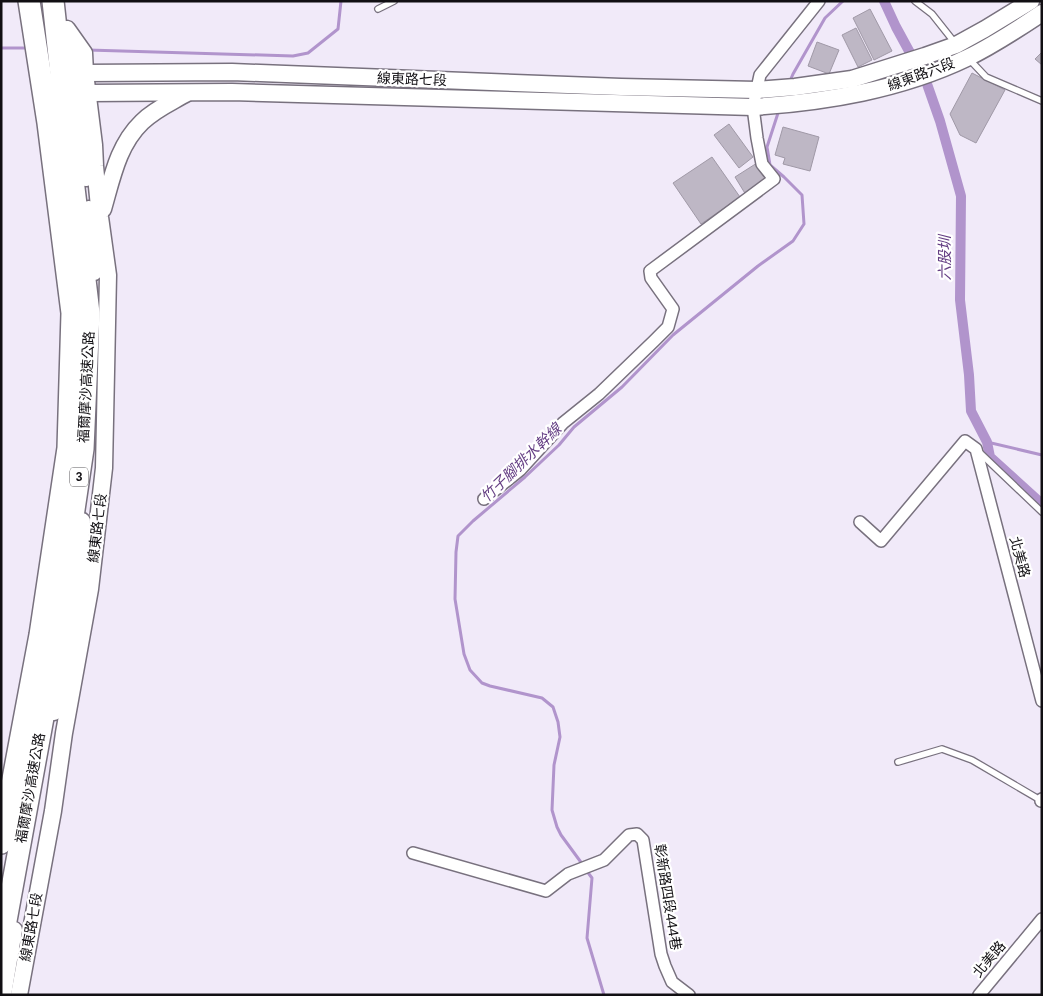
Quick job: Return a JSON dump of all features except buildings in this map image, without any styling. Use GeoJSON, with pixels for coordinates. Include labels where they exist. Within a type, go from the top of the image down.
{"type":"FeatureCollection","features":[{"type":"Feature","properties":{"kind":"highway","name":"福爾摩沙高速公路"},"geometry":{"type":"LineString","coordinates":[[1,842],[40,635],[68,438],[72,313],[48,123],[29,1]]}},
{"type":"Feature","properties":{"kind":"highway","name":"福爾摩沙高速公路"},"geometry":{"type":"LineString","coordinates":[[1,948],[44,712],[83,449],[90,313],[68,138],[54,1]]}},
{"type":"Feature","properties":{"kind":"main road","name":"線東路六段"},"geometry":{"type":"LineString","coordinates":[[757,90],[852,79],[895,66],[956,45],[1031,1]]}},
{"type":"Feature","properties":{"kind":"main road","name":"線東路六段"},"geometry":{"type":"LineString","coordinates":[[753,107],[789,105],[858,94],[900,84],[967,58],[1042,13]]}},
{"type":"Feature","properties":{"kind":"main road"},"geometry":{"type":"LineString","coordinates":[[67,29],[84,53],[85,73],[82,90],[100,217]]}},
{"type":"Feature","properties":{"kind":"main road","name":"線東路七段"},"geometry":{"type":"LineString","coordinates":[[12,991],[74,599],[90,418],[96,306],[88,186],[78,115],[82,90],[67,29]]}},
{"type":"Feature","properties":{"kind":"main road"},"geometry":{"type":"LineString","coordinates":[[232,72],[232,92]]}},
{"type":"Feature","properties":{"kind":"main road","name":"線東路七段"},"geometry":{"type":"LineString","coordinates":[[85,73],[232,72],[621,87],[757,90]]}},
{"type":"Feature","properties":{"kind":"main road","name":"線東路七段"},"geometry":{"type":"LineString","coordinates":[[82,90],[232,92],[753,107]]}},
{"type":"Feature","properties":{"kind":"main road","name":"線東路七段"},"geometry":{"type":"LineString","coordinates":[[12,991],[53,811],[64,733],[90,589],[100,467],[108,275],[100,217],[118,155],[132,134],[141,122],[154,112],[189,92]]}},
{"type":"Feature","properties":{"kind":"street"},"geometry":{"type":"LineString","coordinates":[[60,1],[67,29]]}},
{"type":"Feature","properties":{"kind":"street"},"geometry":{"type":"LineString","coordinates":[[484,499],[520,470],[563,423],[600,394],[668,327],[673,309],[651,278],[650,271],[774,178],[762,164],[757,138],[753,107],[760,75],[819,1]]}},
{"type":"Feature","properties":{"kind":"street"},"geometry":{"type":"LineString","coordinates":[[860,522],[882,541],[965,441],[976,449]]}},
{"type":"Feature","properties":{"kind":"street","name":"北美路"},"geometry":{"type":"LineString","coordinates":[[976,449],[1042,701]]}},
{"type":"Feature","properties":{"kind":"street","name":"彰新路四段444巷"},"geometry":{"type":"LineString","coordinates":[[413,853],[546,891],[568,874],[587,865],[604,860],[629,835],[637,834],[643,840],[664,966],[672,982],[689,995]]}},
{"type":"Feature","properties":{"kind":"street","name":"北美路"},"geometry":{"type":"LineString","coordinates":[[979,995],[1042,919]]}},
{"type":"Feature","properties":{"kind":"lane"},"geometry":{"type":"LineString","coordinates":[[378,9],[394,1]]}},
{"type":"Feature","properties":{"kind":"lane"},"geometry":{"type":"LineString","coordinates":[[915,1],[932,14],[967,58],[986,77],[1042,101]]}},
{"type":"Feature","properties":{"kind":"lane"},"geometry":{"type":"LineString","coordinates":[[976,449],[1042,512]]}},
{"type":"Feature","properties":{"kind":"lane"},"geometry":{"type":"LineString","coordinates":[[898,762],[942,749],[972,760],[1042,800]]}},
{"type":"Feature","properties":{"kind":"waterway"},"geometry":{"type":"LineString","coordinates":[[88,50],[293,56],[308,53],[338,29],[341,1]]}},
{"type":"Feature","properties":{"kind":"waterway","name":"竹子腳排水幹線"},"geometry":{"type":"LineString","coordinates":[[790,81],[825,18],[843,1]]}},
{"type":"Feature","properties":{"kind":"waterway","name":"六股圳"},"geometry":{"type":"LineString","coordinates":[[884,1],[927,84],[940,121],[961,196],[960,300],[969,375],[971,411],[987,442],[990,457],[1042,504]]}},
{"type":"Feature","properties":{"kind":"waterway"},"geometry":{"type":"LineString","coordinates":[[1,48],[29,48]]}},
{"type":"Feature","properties":{"kind":"waterway","name":"竹子腳排水幹線"},"geometry":{"type":"LineString","coordinates":[[583,865],[561,835],[552,810],[554,765],[560,737],[553,707],[542,698],[482,683],[470,670],[464,654],[455,599],[458,536],[525,477],[559,445],[574,427],[622,387],[673,335],[758,266],[793,241],[804,224],[802,195],[770,165],[767,147],[779,110]]}},
{"type":"Feature","properties":{"kind":"waterway"},"geometry":{"type":"LineString","coordinates":[[987,442],[1042,455]]}},
{"type":"Feature","properties":{"kind":"waterway","name":"竹子腳排水幹線"},"geometry":{"type":"LineString","coordinates":[[586,870],[592,878],[587,938],[604,995]]}}]}
